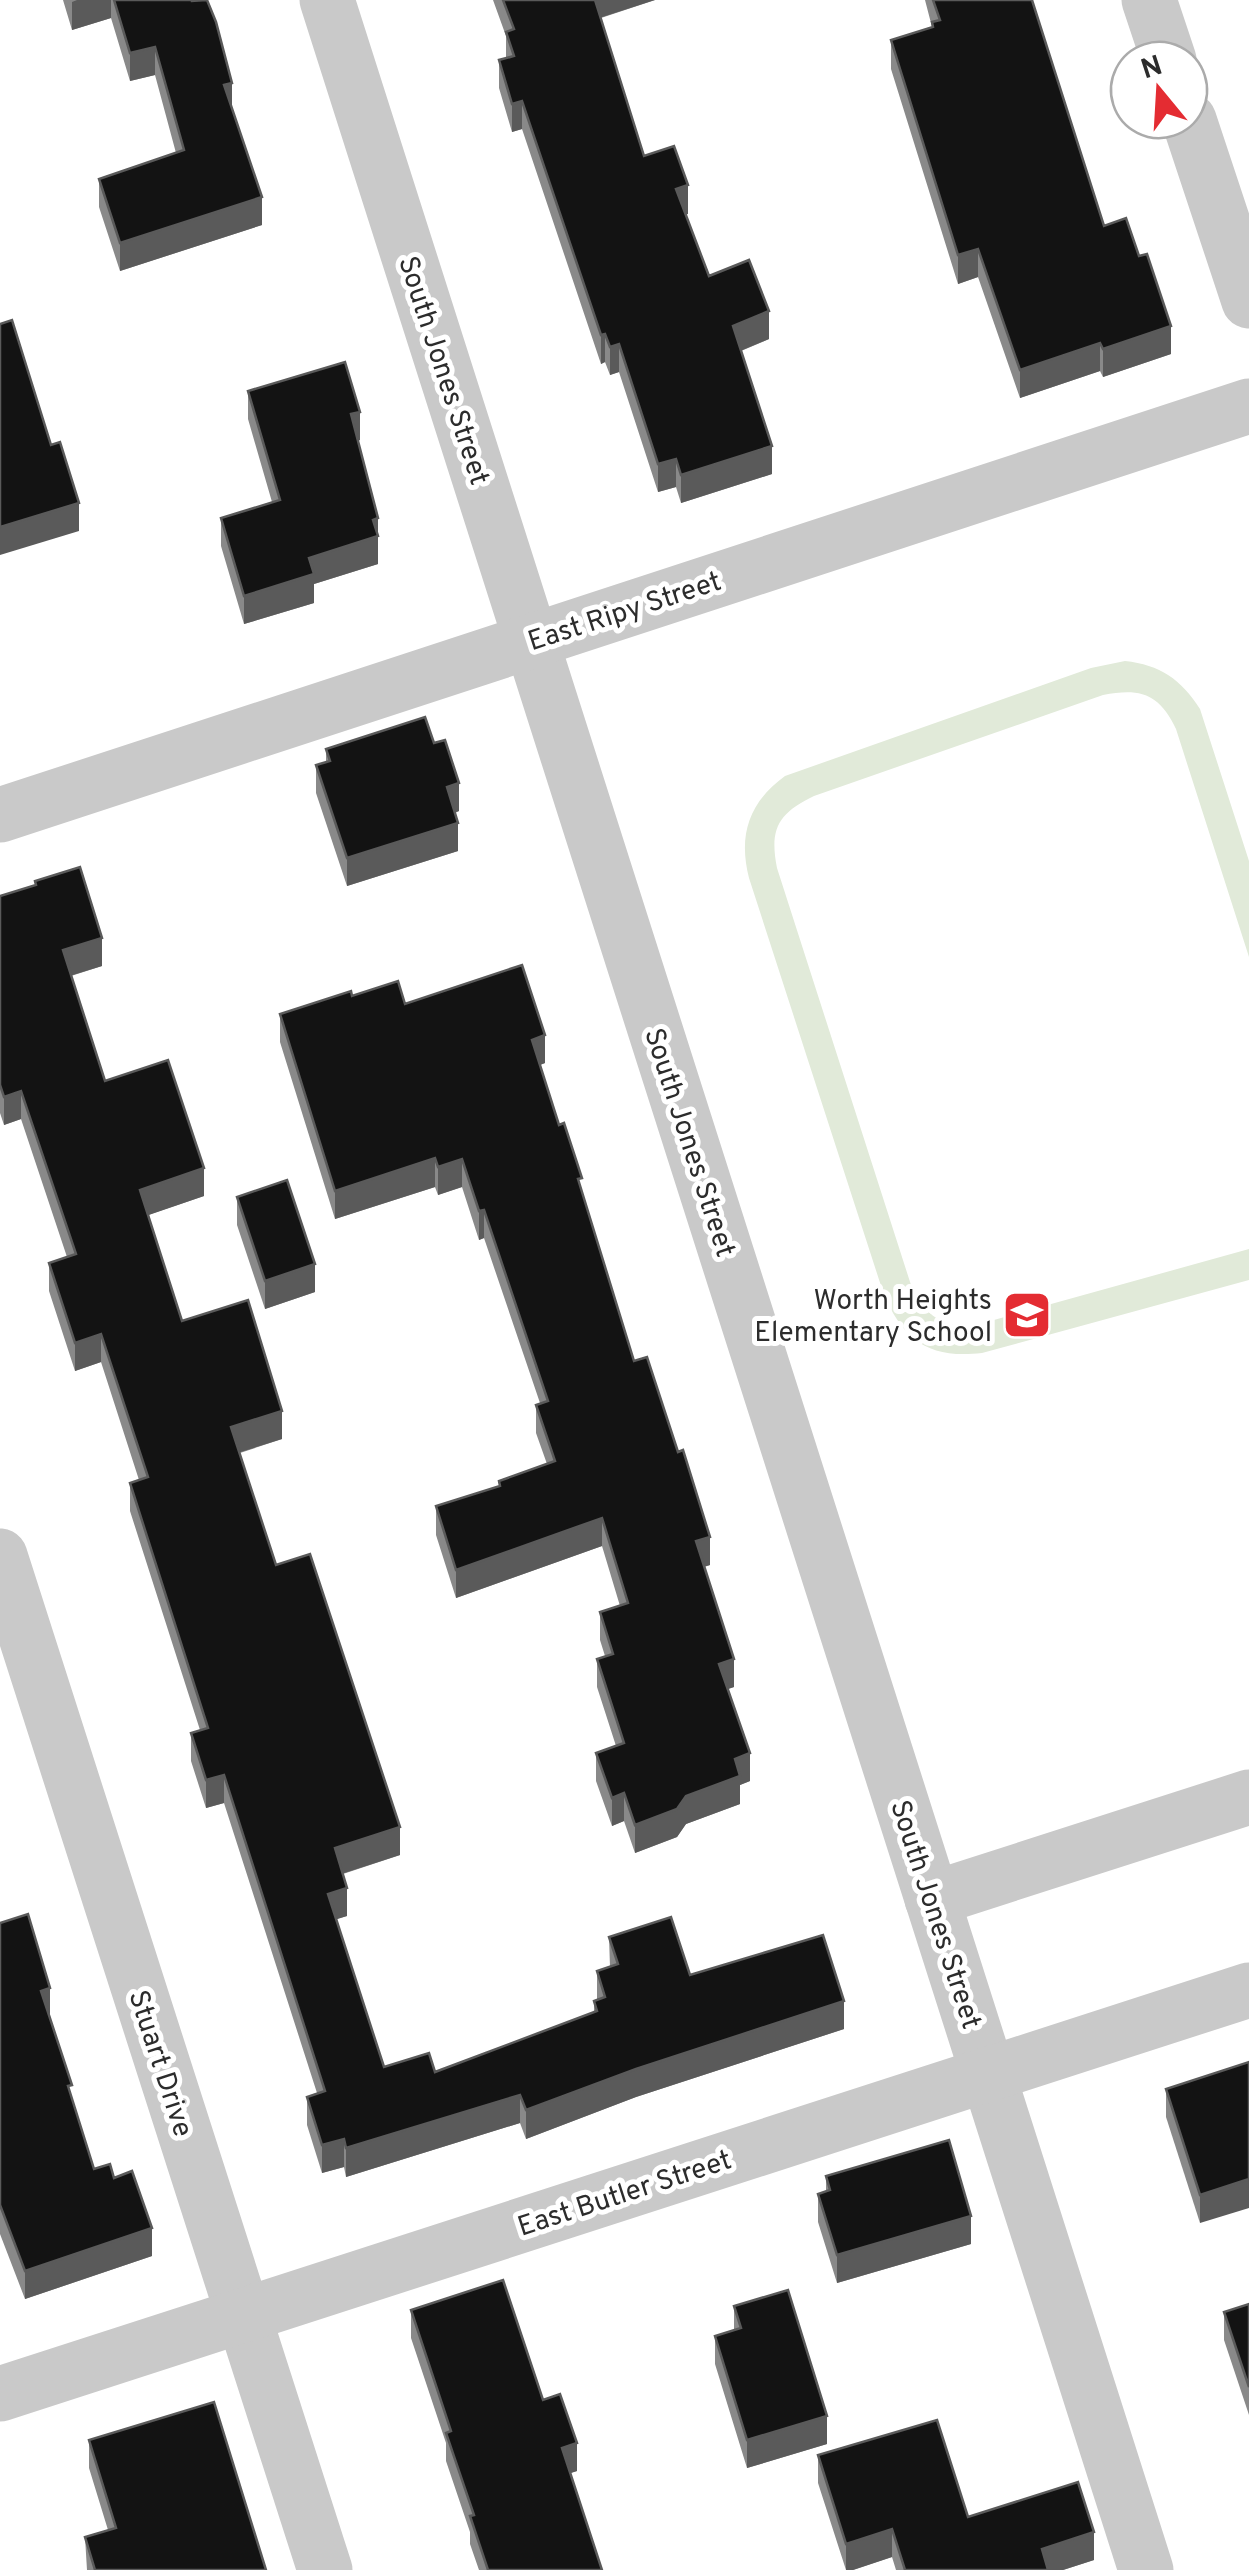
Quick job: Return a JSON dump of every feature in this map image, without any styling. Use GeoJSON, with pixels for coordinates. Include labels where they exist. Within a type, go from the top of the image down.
{"type":"FeatureCollection","features":[{"type":"Feature","properties":{"kind":"street","name":"South Jones Street"},"geometry":{"type":"LineString","coordinates":[[327,0],[1146,2570]]}},
{"type":"Feature","properties":{"kind":"street"},"geometry":{"type":"LineString","coordinates":[[1148,0],[1161,40]]}},
{"type":"Feature","properties":{"kind":"street"},"geometry":{"type":"LineString","coordinates":[[1196,140],[1249,301]]}},
{"type":"Feature","properties":{"kind":"street","name":"East Ripy Street"},"geometry":{"type":"LineString","coordinates":[[0,815],[1249,406]]}},
{"type":"Feature","properties":{"kind":"street","name":"Stuart Drive"},"geometry":{"type":"LineString","coordinates":[[0,1556],[325,2570]]}},
{"type":"Feature","properties":{"kind":"street"},"geometry":{"type":"LineString","coordinates":[[932,1899],[1249,1797]]}},
{"type":"Feature","properties":{"kind":"street","name":"East Butler Street"},"geometry":{"type":"LineString","coordinates":[[0,2394],[1249,1990]]}},
{"type":"Feature","properties":{"kind":"green space"},"geometry":{"type":"Polygon","coordinates":[[[1125,661],[1168,675],[1200,709],[1249,861],[1249,957],[1176,729],[1163,708],[1138,693],[1103,695],[814,796],[792,809],[776,832],[777,868],[911,1285],[929,1312],[944,1322],[976,1325],[1249,1249],[1249,1280],[982,1353],[947,1353],[920,1343],[909,1334],[883,1292],[749,878],[745,848],[749,821],[763,797],[785,776],[1091,668],[1125,661]]]}},
{"type":"Feature","properties":{"kind":"building"},"geometry":{"type":"Polygon","coordinates":[[[114,0],[207,0],[232,83],[224,85],[262,197],[120,243],[99,179],[184,150],[155,47],[130,53],[114,0]]]}},
{"type":"Feature","properties":{"kind":"building"},"geometry":{"type":"Polygon","coordinates":[[[503,0],[595,0],[644,156],[674,146],[688,185],[676,189],[709,276],[749,260],[769,311],[733,326],[772,446],[681,475],[676,459],[658,464],[619,344],[610,347],[605,334],[601,335],[522,101],[512,104],[499,60],[514,56],[506,32],[514,29],[503,0]]]}},
{"type":"Feature","properties":{"kind":"building"},"geometry":{"type":"Polygon","coordinates":[[[933,0],[1032,0],[1104,226],[1126,218],[1139,256],[1147,254],[1171,326],[1103,349],[1100,343],[1020,370],[978,249],[958,255],[891,40],[933,27],[932,22],[940,20],[933,0]]]}},
{"type":"Feature","properties":{"kind":"building"},"geometry":{"type":"Polygon","coordinates":[[[12,320],[51,445],[60,442],[79,503],[0,527],[0,324],[12,320]]]}},
{"type":"Feature","properties":{"kind":"building"},"geometry":{"type":"Polygon","coordinates":[[[345,362],[360,412],[351,414],[378,518],[373,520],[378,536],[309,558],[314,574],[244,596],[221,518],[280,500],[248,391],[345,362]]]}},
{"type":"Feature","properties":{"kind":"building"},"geometry":{"type":"Polygon","coordinates":[[[425,717],[434,743],[445,740],[459,783],[447,787],[458,823],[347,858],[316,765],[330,761],[326,749],[425,717]]]}},
{"type":"Feature","properties":{"kind":"building"},"geometry":{"type":"Polygon","coordinates":[[[80,867],[102,938],[63,950],[105,1081],[168,1060],[204,1168],[140,1190],[182,1321],[248,1300],[282,1411],[231,1427],[276,1565],[310,1554],[400,1827],[335,1848],[347,1888],[328,1894],[384,2067],[429,2053],[435,2072],[597,2011],[594,2001],[605,1997],[597,1971],[618,1964],[609,1937],[671,1917],[690,1975],[823,1935],[844,2001],[636,2069],[526,2110],[520,2095],[346,2148],[344,2139],[322,2145],[307,2097],[325,2091],[224,1775],[206,1780],[191,1733],[208,1728],[130,1483],[148,1477],[101,1334],[75,1343],[49,1263],[76,1254],[21,1091],[4,1097],[0,1085],[0,896],[80,867]]]}},
{"type":"Feature","properties":{"kind":"building"},"geometry":{"type":"Polygon","coordinates":[[[522,965],[545,1035],[532,1040],[559,1125],[564,1123],[582,1178],[578,1179],[634,1361],[647,1357],[678,1452],[683,1450],[710,1537],[696,1541],[734,1659],[719,1664],[750,1753],[735,1759],[740,1776],[686,1796],[677,1809],[635,1825],[624,1793],[612,1798],[596,1753],[624,1743],[597,1659],[613,1654],[600,1612],[628,1603],[602,1518],[456,1570],[436,1506],[500,1486],[499,1481],[555,1461],[536,1405],[548,1401],[484,1210],[479,1211],[462,1159],[438,1167],[435,1158],[335,1191],[280,1014],[351,991],[352,996],[398,981],[405,1004],[522,965]]]}},
{"type":"Feature","properties":{"kind":"building"},"geometry":{"type":"Polygon","coordinates":[[[287,1180],[315,1264],[265,1281],[237,1197],[287,1180]]]}},
{"type":"Feature","properties":{"kind":"building"},"geometry":{"type":"Polygon","coordinates":[[[28,1914],[50,1988],[41,1991],[94,2169],[110,2164],[114,2178],[132,2171],[152,2228],[25,2271],[0,2205],[0,1923],[28,1914]]]}},
{"type":"Feature","properties":{"kind":"building"},"geometry":{"type":"Polygon","coordinates":[[[1249,2062],[1249,2179],[1200,2195],[1166,2089],[1249,2062]]]}},
{"type":"Feature","properties":{"kind":"building"},"geometry":{"type":"Polygon","coordinates":[[[949,2140],[971,2216],[837,2255],[818,2194],[830,2190],[826,2176],[949,2140]]]}},
{"type":"Feature","properties":{"kind":"building"},"geometry":{"type":"Polygon","coordinates":[[[503,2280],[543,2400],[560,2394],[577,2443],[562,2448],[602,2570],[488,2570],[446,2433],[451,2431],[411,2310],[503,2280]]]}},
{"type":"Feature","properties":{"kind":"building"},"geometry":{"type":"Polygon","coordinates":[[[788,2290],[827,2416],[747,2440],[715,2336],[741,2328],[734,2306],[788,2290]]]}},
{"type":"Feature","properties":{"kind":"building"},"geometry":{"type":"Polygon","coordinates":[[[1249,2304],[1249,2387],[1224,2312],[1249,2304]]]}},
{"type":"Feature","properties":{"kind":"building"},"geometry":{"type":"Polygon","coordinates":[[[214,2402],[266,2570],[95,2570],[85,2537],[116,2528],[89,2440],[214,2402]]]}},
{"type":"Feature","properties":{"kind":"building"},"geometry":{"type":"Polygon","coordinates":[[[937,2420],[968,2517],[1078,2482],[1094,2532],[1042,2549],[1048,2570],[905,2570],[892,2529],[846,2544],[818,2455],[937,2420]]]}},
{"type":"Feature","properties":{"kind":"place","name":"Worth Heights Elementary School"},"geometry":{"type":"Point","coordinates":[1027,1315]}}]}
